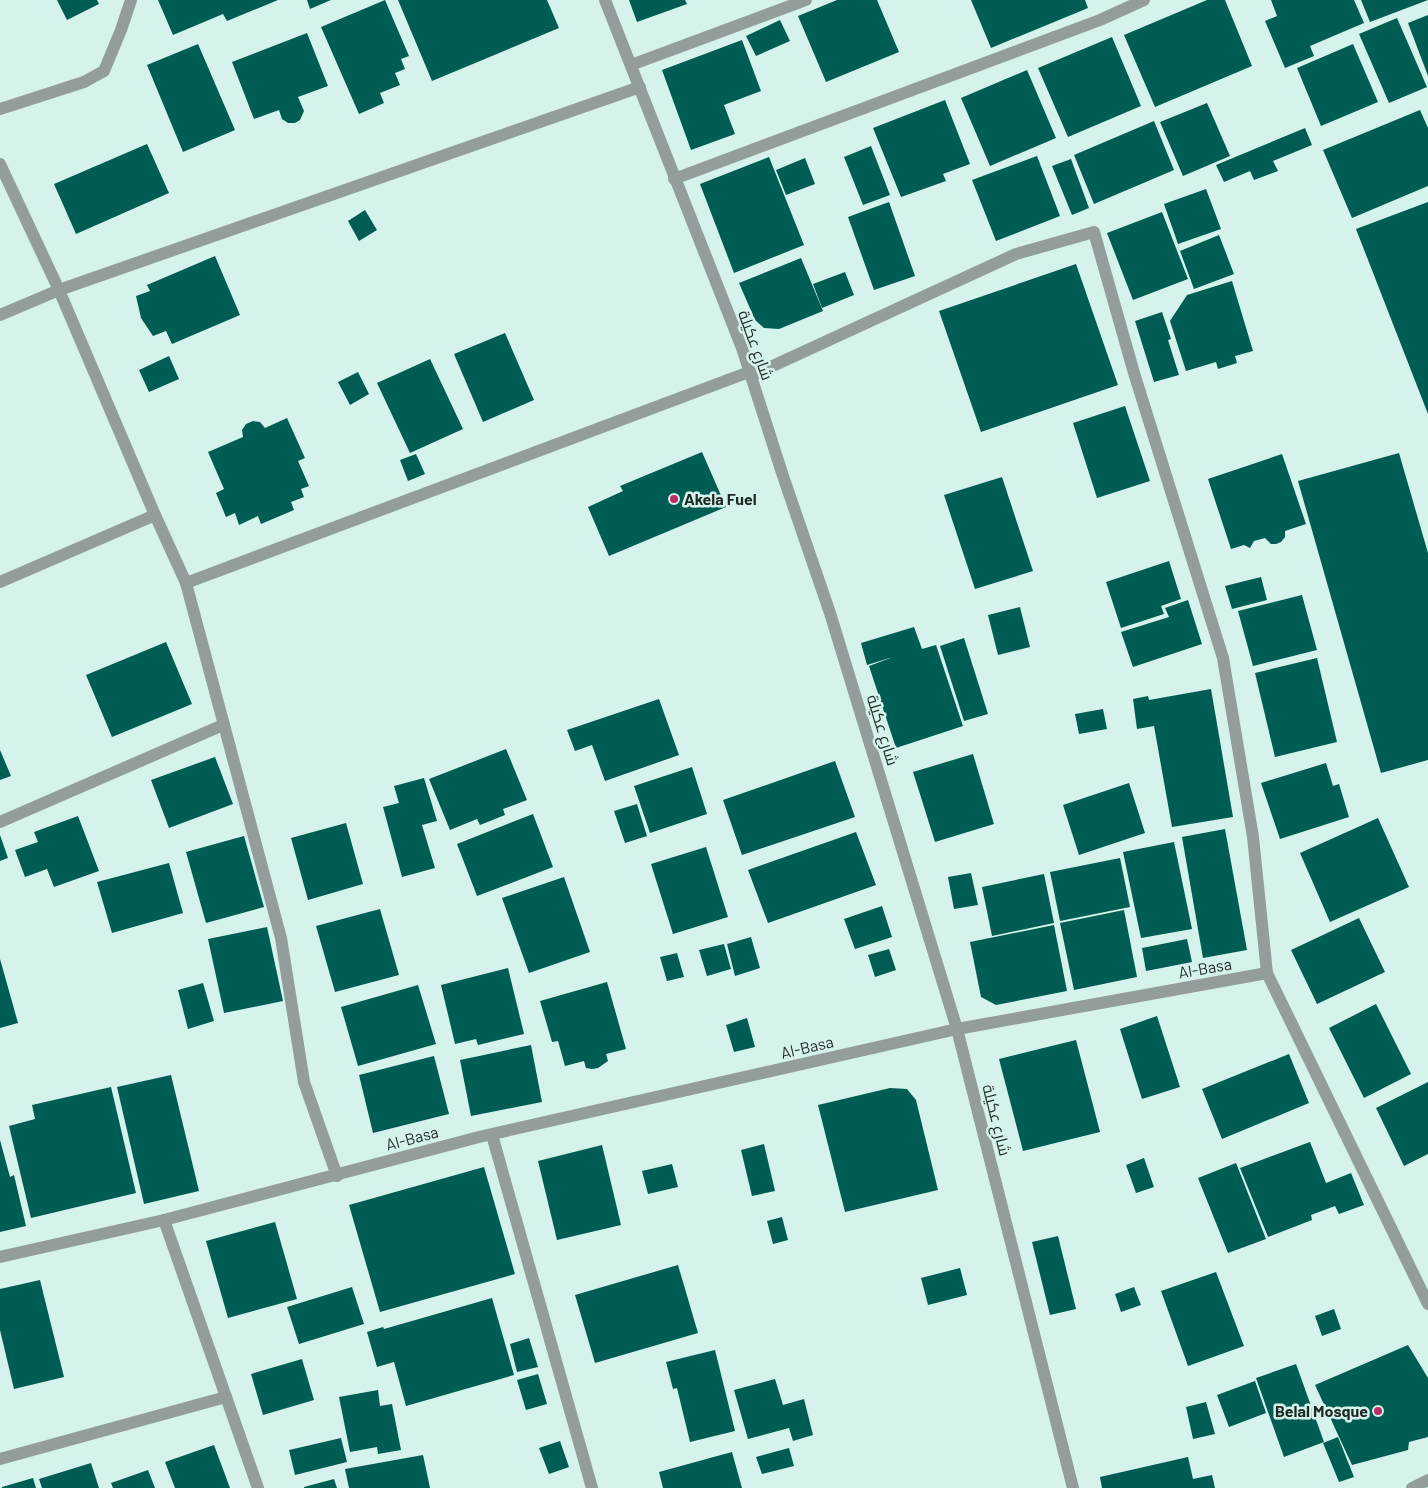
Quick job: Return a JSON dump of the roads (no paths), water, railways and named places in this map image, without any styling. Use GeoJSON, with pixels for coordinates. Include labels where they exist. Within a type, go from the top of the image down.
{"type":"FeatureCollection","features":[{"type":"Feature","properties":{"kind":"street"},"geometry":{"type":"LineString","coordinates":[[0,109],[84,82],[104,71],[132,0]]}},
{"type":"Feature","properties":{"kind":"street","name":"شارع عكيلة"},"geometry":{"type":"LineString","coordinates":[[605,0],[742,348],[830,613],[957,1030],[1073,1488]]}},
{"type":"Feature","properties":{"kind":"street"},"geometry":{"type":"LineString","coordinates":[[631,64],[806,0]]}},
{"type":"Feature","properties":{"kind":"street"},"geometry":{"type":"LineString","coordinates":[[674,179],[1100,20],[1144,0]]}},
{"type":"Feature","properties":{"kind":"street"},"geometry":{"type":"LineString","coordinates":[[0,315],[59,290],[640,87]]}},
{"type":"Feature","properties":{"kind":"street"},"geometry":{"type":"LineString","coordinates":[[0,164],[59,290],[186,584],[281,938],[304,1082],[336,1176]]}},
{"type":"Feature","properties":{"kind":"street"},"geometry":{"type":"LineString","coordinates":[[186,584],[750,374],[1016,254],[1094,232],[1134,373],[1223,658],[1253,837],[1267,973],[1428,1304]]}},
{"type":"Feature","properties":{"kind":"street"},"geometry":{"type":"LineString","coordinates":[[0,582],[155,515]]}},
{"type":"Feature","properties":{"kind":"street"},"geometry":{"type":"LineString","coordinates":[[0,822],[223,725]]}},
{"type":"Feature","properties":{"kind":"street","name":"Al-Basa"},"geometry":{"type":"LineString","coordinates":[[0,1257],[164,1220],[492,1135],[957,1030],[1267,973]]}},
{"type":"Feature","properties":{"kind":"street"},"geometry":{"type":"LineString","coordinates":[[492,1135],[592,1488]]}},
{"type":"Feature","properties":{"kind":"street"},"geometry":{"type":"LineString","coordinates":[[164,1220],[258,1488]]}},
{"type":"Feature","properties":{"kind":"street"},"geometry":{"type":"LineString","coordinates":[[0,1459],[226,1397]]}},
{"type":"Feature","properties":{"kind":"street"},"geometry":{"type":"LineString","coordinates":[[1412,1488],[1428,1480]]}},
{"type":"Feature","properties":{"kind":"place","name":"Akela Fuel"},"geometry":{"type":"Point","coordinates":[674,499]}},
{"type":"Feature","properties":{"kind":"place","name":"Belal Mosque"},"geometry":{"type":"Point","coordinates":[1378,1411]}}]}
